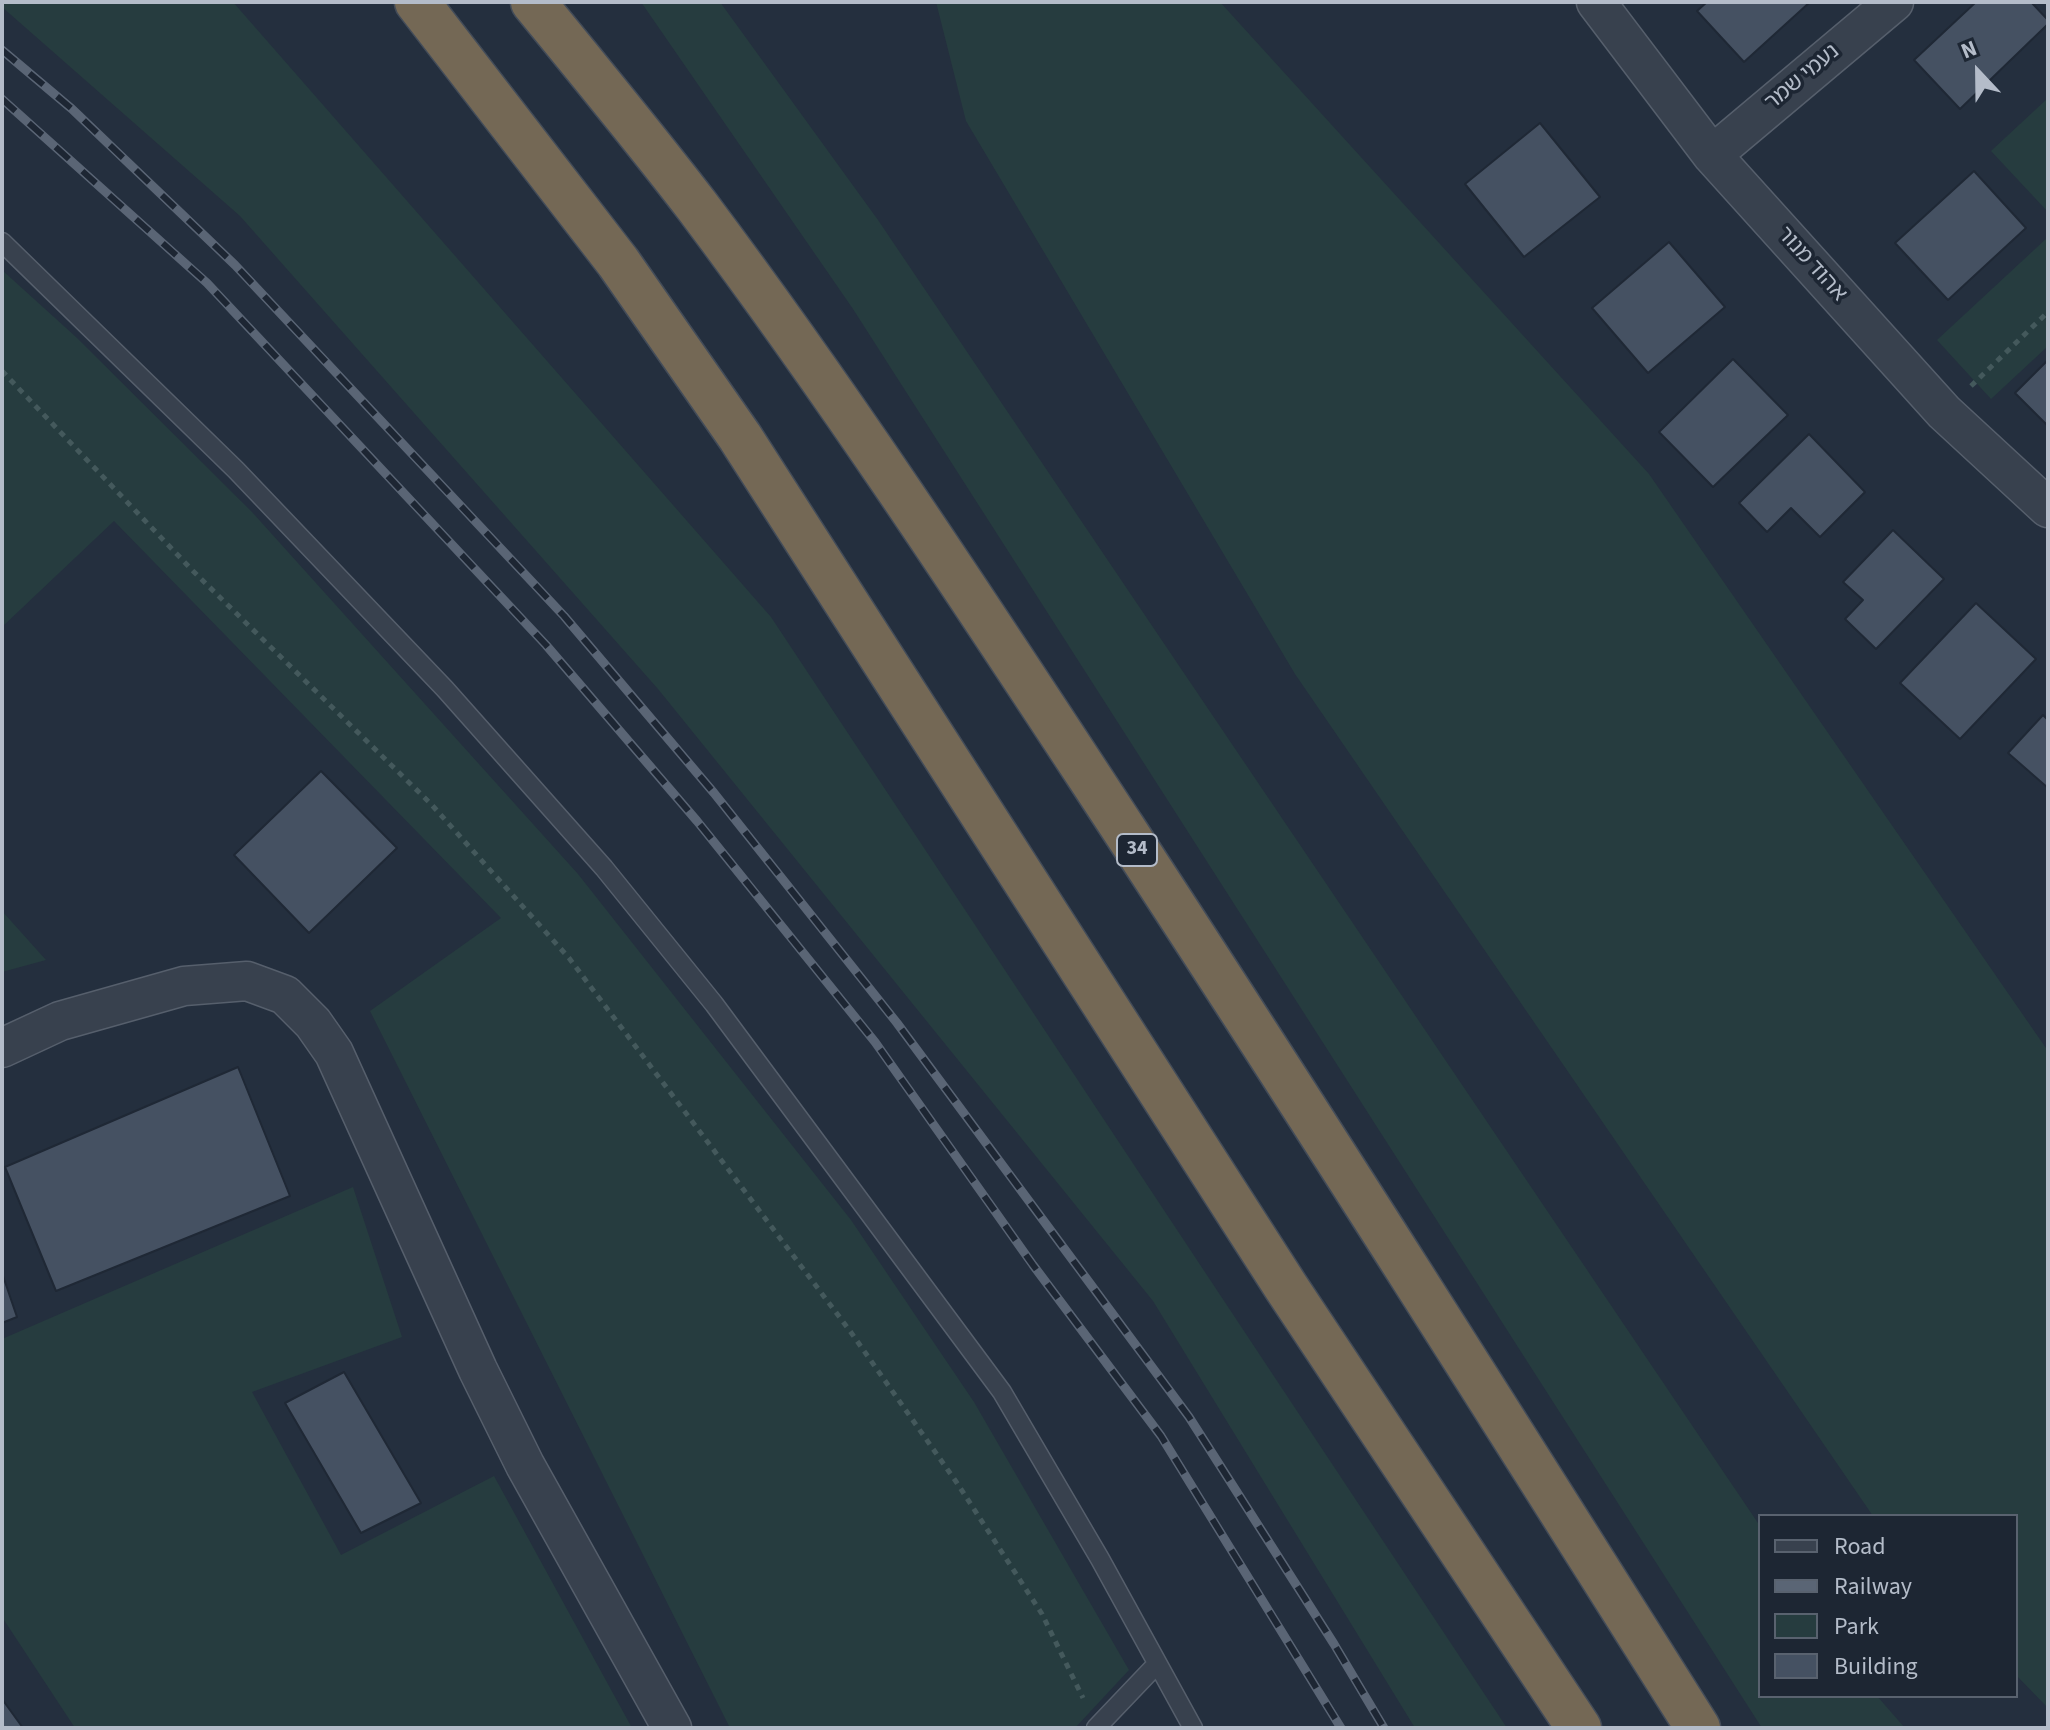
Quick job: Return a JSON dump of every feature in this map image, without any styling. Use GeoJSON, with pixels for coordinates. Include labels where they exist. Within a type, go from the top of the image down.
{"type":"FeatureCollection","features":[{"type":"Feature","properties":{"kind":"highway"},"geometry":{"type":"LineString","coordinates":[[417,2],[618,262],[740,437],[1286,1287],[1579,1728]]}},
{"type":"Feature","properties":{"kind":"highway","name":"34"},"geometry":{"type":"LineString","coordinates":[[533,2],[696,205],[828,387],[939,550],[1381,1225],[1698,1728]]}},
{"type":"Feature","properties":{"kind":"street","name":"אהוד מנור"},"geometry":{"type":"LineString","coordinates":[[1596,2],[1712,155],[1944,412],[2048,508]]}},
{"type":"Feature","properties":{"kind":"street","name":"נעמי שמר"},"geometry":{"type":"LineString","coordinates":[[1712,155],[1894,2]]}},
{"type":"Feature","properties":{"kind":"street"},"geometry":{"type":"LineString","coordinates":[[2,1048],[60,1021],[184,986],[232,982],[247,981],[285,995],[313,1023],[334,1053],[478,1370],[525,1465],[672,1728]]}},
{"type":"Feature","properties":{"kind":"lane"},"geometry":{"type":"LineString","coordinates":[[2,242],[247,481],[445,689],[604,868],[714,1004],[1002,1392],[1100,1559],[1193,1728]]}},
{"type":"Feature","properties":{"kind":"lane"},"geometry":{"type":"LineString","coordinates":[[1096,1728],[1157,1664]]}},
{"type":"Feature","properties":{"kind":"path"},"geometry":{"type":"LineString","coordinates":[[1944,412],[2048,312]]}},
{"type":"Feature","properties":{"kind":"path"},"geometry":{"type":"LineString","coordinates":[[2,371],[193,571],[431,804],[569,958],[850,1331],[957,1483],[1042,1614],[1096,1728]]}},
{"type":"Feature","properties":{"kind":"green space"},"geometry":{"type":"Polygon","coordinates":[[[2,2],[233,2],[771,617],[1507,1728],[1415,1728],[1153,1301],[658,689],[240,216],[2,7],[2,2]]]}},
{"type":"Feature","properties":{"kind":"green space"},"geometry":{"type":"Polygon","coordinates":[[[641,2],[720,2],[878,220],[1758,1523],[1758,1698],[1879,1698],[1905,1728],[1762,1728],[853,309],[641,2]]]}},
{"type":"Feature","properties":{"kind":"green space"},"geometry":{"type":"Polygon","coordinates":[[[936,2],[1220,2],[1649,474],[2048,1051],[2048,1708],[2018,1677],[2018,1514],[1872,1514],[1295,674],[966,121],[936,2]]]}},
{"type":"Feature","properties":{"kind":"green space"},"geometry":{"type":"Polygon","coordinates":[[[2048,98],[2048,212],[1991,151],[2048,98]]]}},
{"type":"Feature","properties":{"kind":"green space"},"geometry":{"type":"Polygon","coordinates":[[[2048,237],[2048,346],[1991,399],[1937,340],[2048,237]]]}},
{"type":"Feature","properties":{"kind":"green space"},"geometry":{"type":"Polygon","coordinates":[[[2,270],[76,337],[252,512],[578,874],[851,1220],[974,1402],[1129,1670],[1075,1728],[730,1728],[370,1011],[501,918],[114,521],[2,627],[2,270]]]}},
{"type":"Feature","properties":{"kind":"green space"},"geometry":{"type":"Polygon","coordinates":[[[2,911],[46,960],[2,972],[2,911]]]}},
{"type":"Feature","properties":{"kind":"green space"},"geometry":{"type":"Polygon","coordinates":[[[353,1187],[402,1337],[252,1392],[341,1555],[494,1476],[632,1728],[75,1728],[2,1617],[2,1339],[353,1187]]]}},
{"type":"Feature","properties":{"kind":"building"},"geometry":{"type":"Polygon","coordinates":[[[1707,2],[1810,2],[1744,62],[1697,11],[1707,2]]]}},
{"type":"Feature","properties":{"kind":"building"},"geometry":{"type":"Polygon","coordinates":[[[1976,2],[2031,2],[2048,20],[2048,24],[1960,109],[1914,60],[1976,2]]]}},
{"type":"Feature","properties":{"kind":"building"},"geometry":{"type":"Polygon","coordinates":[[[1540,123],[1600,197],[1524,257],[1465,184],[1540,123]]]}},
{"type":"Feature","properties":{"kind":"building"},"geometry":{"type":"Polygon","coordinates":[[[1974,171],[2026,228],[1948,300],[1895,243],[1974,171]]]}},
{"type":"Feature","properties":{"kind":"building"},"geometry":{"type":"Polygon","coordinates":[[[1669,242],[1725,307],[1648,373],[1592,308],[1669,242]]]}},
{"type":"Feature","properties":{"kind":"building"},"geometry":{"type":"Polygon","coordinates":[[[1733,359],[1788,415],[1713,487],[1659,432],[1733,359]]]}},
{"type":"Feature","properties":{"kind":"building"},"geometry":{"type":"Polygon","coordinates":[[[2048,360],[2048,426],[2015,393],[2048,360]]]}},
{"type":"Feature","properties":{"kind":"building"},"geometry":{"type":"Polygon","coordinates":[[[1809,434],[1865,492],[1820,537],[1791,508],[1767,532],[1739,503],[1809,434]]]}},
{"type":"Feature","properties":{"kind":"building"},"geometry":{"type":"Polygon","coordinates":[[[1893,530],[1944,579],[1876,649],[1845,619],[1863,600],[1843,582],[1893,530]]]}},
{"type":"Feature","properties":{"kind":"building"},"geometry":{"type":"Polygon","coordinates":[[[1976,603],[2036,659],[1960,739],[1900,683],[1976,603]]]}},
{"type":"Feature","properties":{"kind":"building"},"geometry":{"type":"Polygon","coordinates":[[[2043,715],[2048,720],[2048,788],[2008,753],[2043,715]]]}},
{"type":"Feature","properties":{"kind":"building"},"geometry":{"type":"Polygon","coordinates":[[[321,771],[397,848],[309,933],[234,855],[321,771]]]}},
{"type":"Feature","properties":{"kind":"building"},"geometry":{"type":"Polygon","coordinates":[[[238,1067],[290,1196],[56,1291],[5,1167],[238,1067]]]}},
{"type":"Feature","properties":{"kind":"building"},"geometry":{"type":"Polygon","coordinates":[[[2,1273],[17,1317],[2,1323],[2,1273]]]}},
{"type":"Feature","properties":{"kind":"building"},"geometry":{"type":"Polygon","coordinates":[[[344,1372],[421,1503],[361,1533],[285,1403],[344,1372]]]}},
{"type":"Feature","properties":{"kind":"building"},"geometry":{"type":"Polygon","coordinates":[[[2,1699],[23,1728],[2,1728],[2,1699]]]}},
{"type":"Feature","properties":{"kind":"railway"},"geometry":{"type":"LineString","coordinates":[[2,50],[72,109],[235,265],[564,616],[714,793],[897,1023],[1189,1417],[1384,1728]]}},
{"type":"Feature","properties":{"kind":"railway"},"geometry":{"type":"LineString","coordinates":[[2,99],[207,283],[546,645],[697,821],[875,1042],[1033,1265],[1161,1436],[1341,1728]]}}]}
